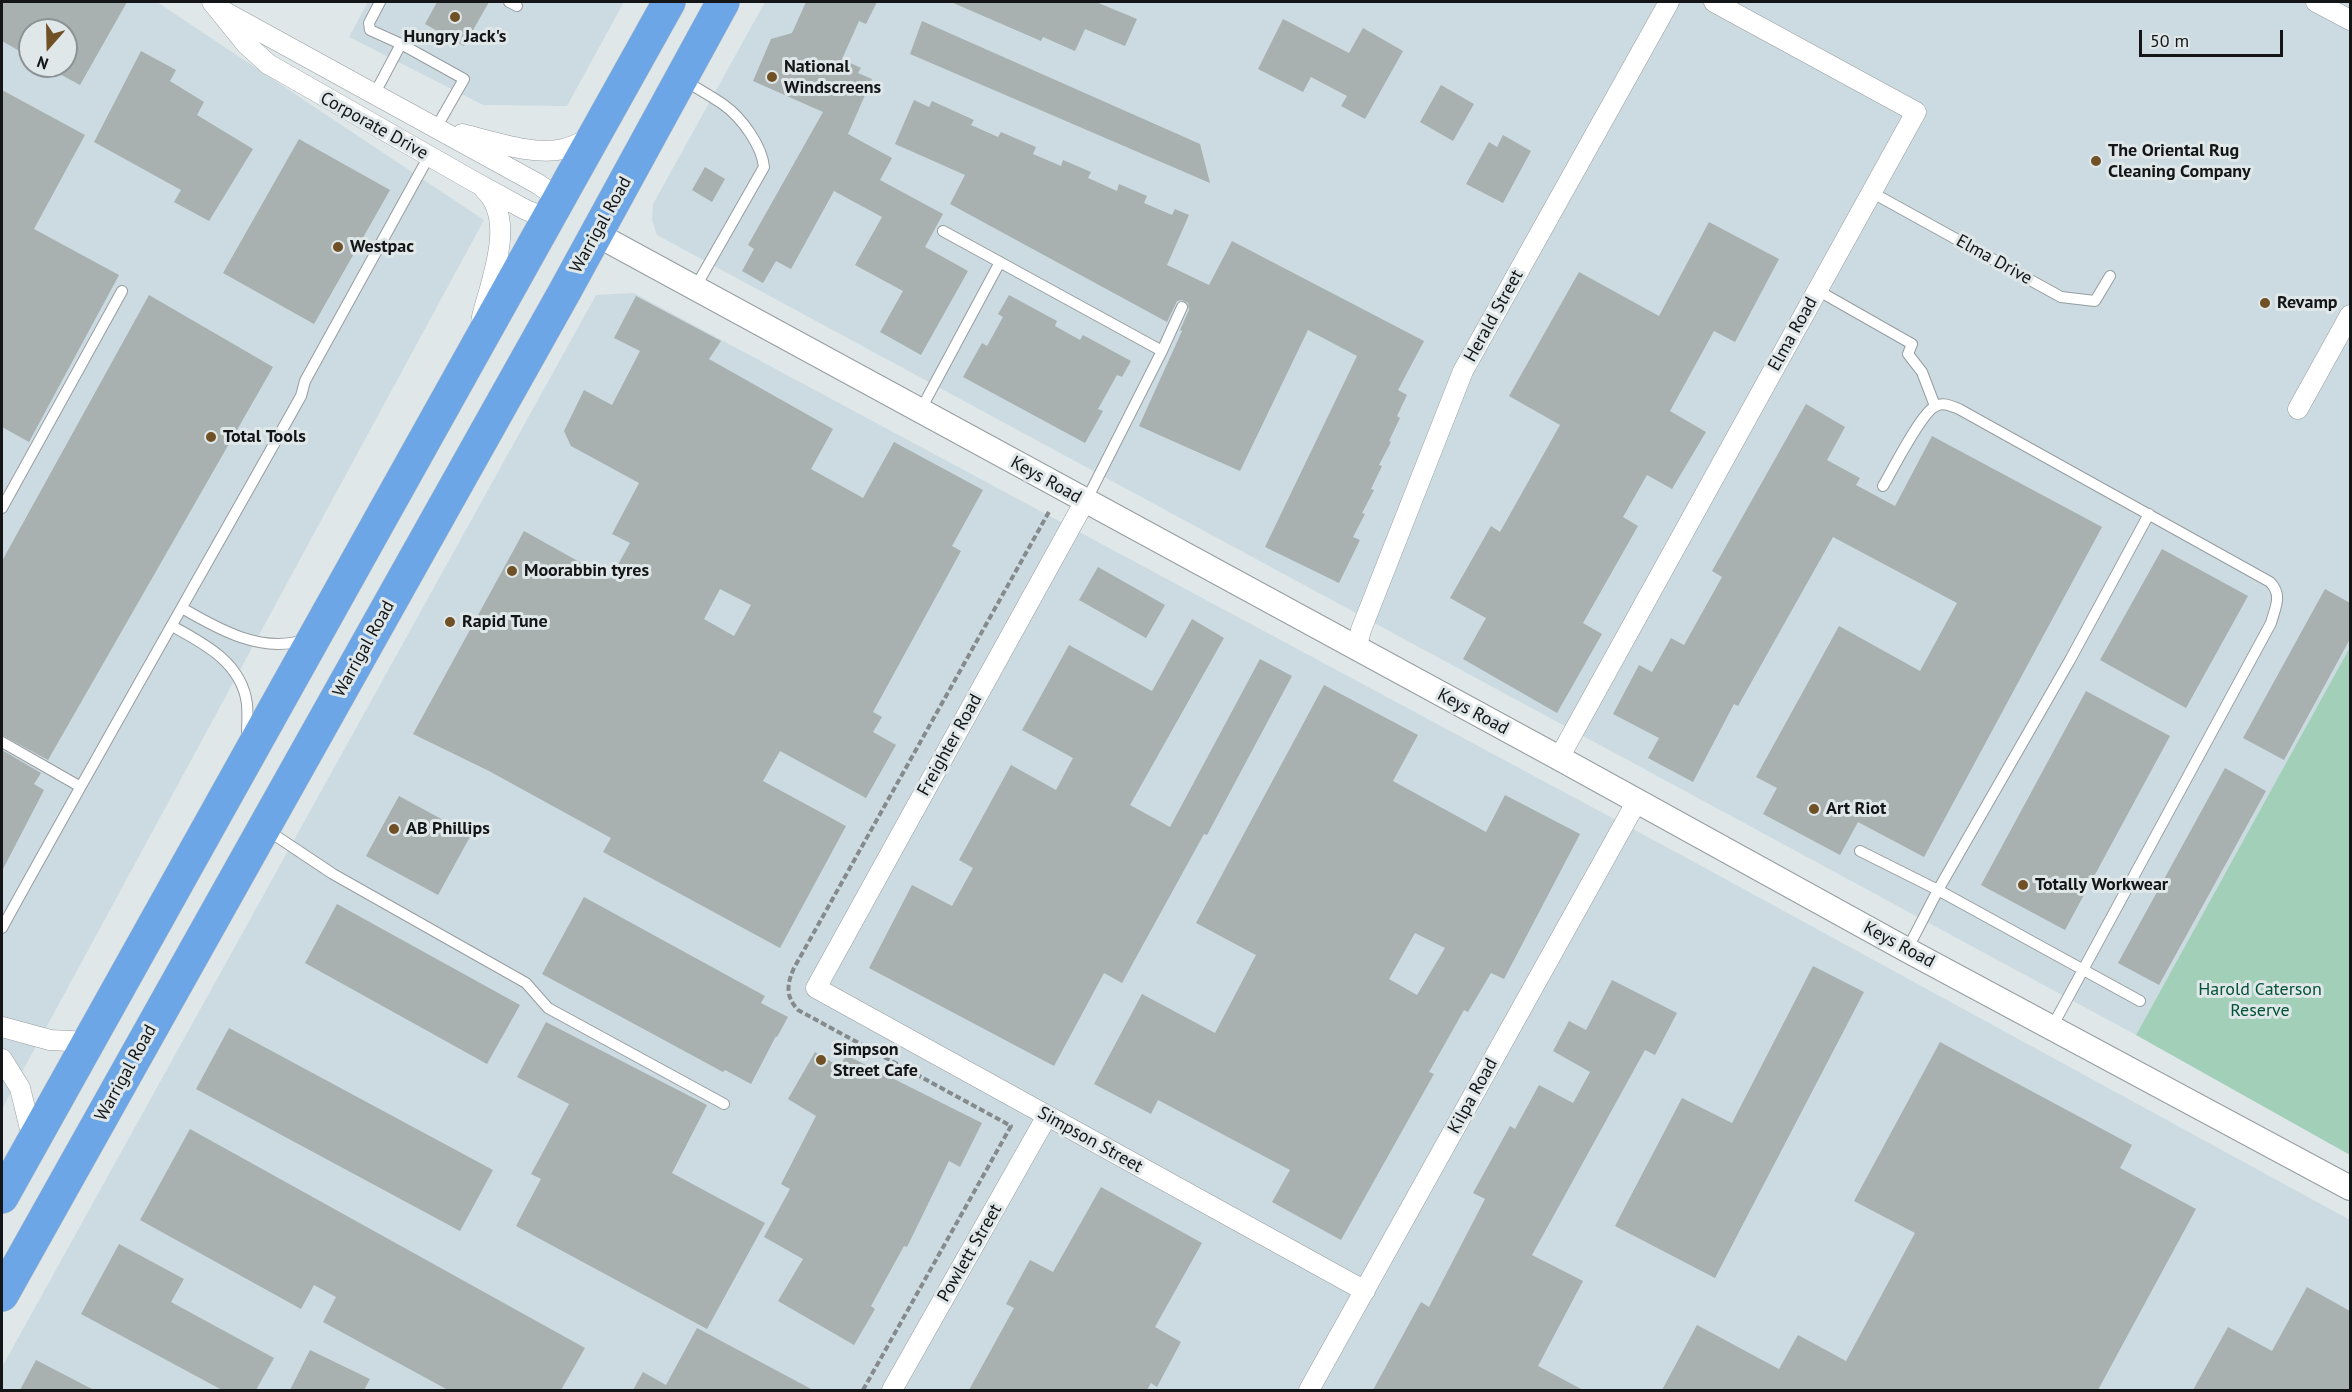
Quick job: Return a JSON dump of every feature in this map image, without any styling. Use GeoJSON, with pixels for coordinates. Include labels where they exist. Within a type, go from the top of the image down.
{"type":"FeatureCollection","features":[{"type":"Feature","properties":{"kind":"highway"},"geometry":{"type":"LineString","coordinates":[[2,1197],[669,2]]}},
{"type":"Feature","properties":{"kind":"highway","name":"Warrigal Road"},"geometry":{"type":"LineString","coordinates":[[2,1295],[596,234],[723,2]]}},
{"type":"Feature","properties":{"kind":"highway"},"geometry":{"type":"LineString","coordinates":[[553,208],[596,234]]}},
{"type":"Feature","properties":{"kind":"highway"},"geometry":{"type":"LineString","coordinates":[[131,965],[173,988]]}},
{"type":"Feature","properties":{"kind":"street","name":"Herald Street"},"geometry":{"type":"LineString","coordinates":[[1356,649],[1361,630],[1463,371],[1669,2]]}},
{"type":"Feature","properties":{"kind":"street","name":"Elma Road"},"geometry":{"type":"LineString","coordinates":[[1559,758],[1916,112],[1714,2]]}},
{"type":"Feature","properties":{"kind":"street"},"geometry":{"type":"LineString","coordinates":[[2316,2],[2350,20]]}},
{"type":"Feature","properties":{"kind":"street","name":"Corporate Drive"},"geometry":{"type":"LineString","coordinates":[[216,6],[538,183],[553,208],[526,210],[354,114],[262,59],[246,44],[216,6]]}},
{"type":"Feature","properties":{"kind":"street"},"geometry":{"type":"LineString","coordinates":[[354,114],[372,91]]}},
{"type":"Feature","properties":{"kind":"street"},"geometry":{"type":"LineString","coordinates":[[436,128],[547,151],[568,148],[594,136]]}},
{"type":"Feature","properties":{"kind":"street"},"geometry":{"type":"LineString","coordinates":[[473,181],[493,199],[501,225],[497,253],[474,349]]}},
{"type":"Feature","properties":{"kind":"street","name":"Keys Road"},"geometry":{"type":"LineString","coordinates":[[596,234],[1907,950],[2350,1188]]}},
{"type":"Feature","properties":{"kind":"street"},"geometry":{"type":"LineString","coordinates":[[2298,409],[2350,315]]}},
{"type":"Feature","properties":{"kind":"street","name":"Freighter Road"},"geometry":{"type":"LineString","coordinates":[[816,988],[1085,501]]}},
{"type":"Feature","properties":{"kind":"street","name":"Kilpa Road"},"geometry":{"type":"LineString","coordinates":[[1309,1390],[1637,801]]}},
{"type":"Feature","properties":{"kind":"street","name":"Simpson Street"},"geometry":{"type":"LineString","coordinates":[[816,988],[1365,1291]]}},
{"type":"Feature","properties":{"kind":"street"},"geometry":{"type":"LineString","coordinates":[[2,1027],[50,1040],[89,1041]]}},
{"type":"Feature","properties":{"kind":"street"},"geometry":{"type":"LineString","coordinates":[[2,1059],[22,1095],[33,1141]]}},
{"type":"Feature","properties":{"kind":"street","name":"Powlett Street"},"geometry":{"type":"LineString","coordinates":[[892,1390],[1047,1116]]}},
{"type":"Feature","properties":{"kind":"lane"},"geometry":{"type":"LineString","coordinates":[[380,2],[369,23],[370,30],[401,44],[464,79],[436,128]]}},
{"type":"Feature","properties":{"kind":"lane"},"geometry":{"type":"LineString","coordinates":[[372,91],[401,44]]}},
{"type":"Feature","properties":{"kind":"lane"},"geometry":{"type":"LineString","coordinates":[[681,79],[726,106],[743,124],[763,155],[764,167],[695,288]]}},
{"type":"Feature","properties":{"kind":"lane"},"geometry":{"type":"LineString","coordinates":[[2,928],[79,786],[301,396],[304,381],[429,156]]}},
{"type":"Feature","properties":{"kind":"lane","name":"Elma Drive"},"geometry":{"type":"LineString","coordinates":[[1871,192],[2061,297],[2095,301],[2110,276]]}},
{"type":"Feature","properties":{"kind":"lane"},"geometry":{"type":"LineString","coordinates":[[943,231],[1162,351]]}},
{"type":"Feature","properties":{"kind":"lane"},"geometry":{"type":"LineString","coordinates":[[920,411],[1000,262]]}},
{"type":"Feature","properties":{"kind":"lane"},"geometry":{"type":"LineString","coordinates":[[1817,290],[1912,344],[1908,354],[1922,372],[1935,406]]}},
{"type":"Feature","properties":{"kind":"lane"},"geometry":{"type":"LineString","coordinates":[[2,507],[122,291]]}},
{"type":"Feature","properties":{"kind":"lane"},"geometry":{"type":"LineString","coordinates":[[1085,501],[1182,307]]}},
{"type":"Feature","properties":{"kind":"lane"},"geometry":{"type":"LineString","coordinates":[[1883,486],[1923,418],[1935,406],[1946,404],[1959,409],[2270,582],[2277,592],[2278,600],[2271,623],[2052,1027]]}},
{"type":"Feature","properties":{"kind":"lane"},"geometry":{"type":"LineString","coordinates":[[1907,950],[2149,514]]}},
{"type":"Feature","properties":{"kind":"lane"},"geometry":{"type":"LineString","coordinates":[[182,608],[230,634],[263,641],[289,644],[317,633]]}},
{"type":"Feature","properties":{"kind":"lane"},"geometry":{"type":"LineString","coordinates":[[172,626],[215,651],[239,681],[247,704],[246,759]]}},
{"type":"Feature","properties":{"kind":"lane"},"geometry":{"type":"LineString","coordinates":[[2,742],[79,786]]}},
{"type":"Feature","properties":{"kind":"lane"},"geometry":{"type":"LineString","coordinates":[[264,828],[333,874],[526,983],[548,1008],[723,1104]]}},
{"type":"Feature","properties":{"kind":"lane"},"geometry":{"type":"LineString","coordinates":[[1860,851],[2139,1001]]}},
{"type":"Feature","properties":{"kind":"path"},"geometry":{"type":"LineString","coordinates":[[864,1390],[1011,1126],[811,1018],[792,1004],[788,997],[788,982],[805,947],[1050,510]]}},
{"type":"Feature","properties":{"kind":"shaded area"},"geometry":{"type":"Polygon","coordinates":[[[2,2],[157,2],[484,220],[2,1109],[2,2]]]}},
{"type":"Feature","properties":{"kind":"shaded area"},"geometry":{"type":"Polygon","coordinates":[[[368,2],[624,2],[567,106],[483,105],[349,37],[368,2]]]}},
{"type":"Feature","properties":{"kind":"shaded area"},"geometry":{"type":"Polygon","coordinates":[[[765,2],[2350,2],[2350,647],[2136,1035],[657,235],[652,220],[653,204],[765,2]]]}},
{"type":"Feature","properties":{"kind":"shaded area"},"geometry":{"type":"Polygon","coordinates":[[[634,293],[1685,857],[2350,1220],[2350,1390],[2,1390],[2,1367],[596,295],[634,293]]]}},
{"type":"Feature","properties":{"kind":"green space","name":"Harold Caterson Reserve"},"geometry":{"type":"Polygon","coordinates":[[[2350,647],[2350,1155],[2136,1035],[2350,647]]]}},
{"type":"Feature","properties":{"kind":"building"},"geometry":{"type":"Polygon","coordinates":[[[2,2],[127,2],[80,85],[67,78],[78,78],[78,18],[18,18],[18,50],[2,41],[2,2]]]}},
{"type":"Feature","properties":{"kind":"building","name":"Hungry Jack's"},"geometry":{"type":"Polygon","coordinates":[[[437,2],[489,2],[464,46],[425,24],[437,2]]]}},
{"type":"Feature","properties":{"kind":"building"},"geometry":{"type":"Polygon","coordinates":[[[806,2],[877,2],[866,24],[859,21],[842,59],[861,68],[858,73],[872,79],[848,134],[892,158],[880,180],[943,214],[925,247],[968,271],[921,355],[880,332],[903,291],[855,265],[882,217],[834,191],[791,269],[776,261],[763,283],[742,271],[754,249],[748,245],[823,112],[753,81],[771,39],[792,33],[806,2]]]}},
{"type":"Feature","properties":{"kind":"building"},"geometry":{"type":"Polygon","coordinates":[[[951,2],[1096,2],[1137,19],[1125,46],[1085,29],[1075,51],[1043,37],[1041,41],[951,2]]]}},
{"type":"Feature","properties":{"kind":"building"},"geometry":{"type":"Polygon","coordinates":[[[1283,19],[1349,53],[1363,28],[1403,51],[1365,119],[1341,106],[1347,96],[1311,77],[1303,92],[1258,69],[1283,19]]]}},
{"type":"Feature","properties":{"kind":"building"},"geometry":{"type":"Polygon","coordinates":[[[922,21],[1200,144],[1210,183],[910,54],[922,21]]]}},
{"type":"Feature","properties":{"kind":"building"},"geometry":{"type":"Polygon","coordinates":[[[141,51],[176,70],[170,81],[204,102],[197,115],[253,149],[209,221],[174,202],[181,190],[94,142],[141,51]]]}},
{"type":"Feature","properties":{"kind":"building"},"geometry":{"type":"Polygon","coordinates":[[[1441,85],[1474,104],[1453,141],[1420,122],[1441,85]]]}},
{"type":"Feature","properties":{"kind":"building"},"geometry":{"type":"Polygon","coordinates":[[[2,90],[85,135],[34,229],[119,275],[29,442],[2,427],[2,90]]]}},
{"type":"Feature","properties":{"kind":"building"},"geometry":{"type":"Polygon","coordinates":[[[914,100],[929,107],[932,101],[974,120],[971,125],[998,137],[1001,132],[1036,147],[1033,154],[1061,166],[1063,160],[1091,172],[1088,178],[1117,191],[1119,184],[1147,196],[1144,203],[1172,215],[1175,209],[1189,215],[1167,265],[1209,285],[1232,241],[1424,341],[1398,390],[1407,395],[1397,416],[1400,418],[1379,465],[1382,466],[1371,489],[1374,490],[1362,513],[1365,514],[1353,537],[1360,540],[1339,583],[1265,547],[1357,356],[1308,330],[1240,471],[1139,426],[1182,331],[1180,330],[1189,310],[1188,303],[1182,300],[1177,301],[1167,322],[950,204],[965,175],[895,144],[914,100]]]}},
{"type":"Feature","properties":{"kind":"building"},"geometry":{"type":"Polygon","coordinates":[[[1503,135],[1531,151],[1503,203],[1466,184],[1489,142],[1497,147],[1503,135]]]}},
{"type":"Feature","properties":{"kind":"building"},"geometry":{"type":"Polygon","coordinates":[[[299,139],[390,190],[314,324],[223,273],[299,139]]]}},
{"type":"Feature","properties":{"kind":"building"},"geometry":{"type":"Polygon","coordinates":[[[705,167],[725,179],[712,202],[692,190],[705,167]]]}},
{"type":"Feature","properties":{"kind":"building"},"geometry":{"type":"Polygon","coordinates":[[[1709,222],[1779,259],[1735,342],[1714,331],[1670,411],[1706,432],[1672,489],[1647,475],[1623,517],[1638,526],[1583,623],[1602,634],[1557,713],[1463,659],[1486,618],[1450,598],[1491,526],[1500,532],[1560,425],[1509,396],[1579,272],[1659,316],[1709,222]]]}},
{"type":"Feature","properties":{"kind":"building"},"geometry":{"type":"Polygon","coordinates":[[[149,295],[273,367],[48,760],[2,735],[2,561],[149,295]]]}},
{"type":"Feature","properties":{"kind":"building"},"geometry":{"type":"Polygon","coordinates":[[[1009,295],[1057,321],[1055,326],[1080,340],[1083,335],[1131,361],[1122,377],[1117,375],[1098,409],[1103,411],[1085,443],[963,377],[982,343],[987,346],[1003,317],[998,314],[1009,295]]]}},
{"type":"Feature","properties":{"kind":"building"},"geometry":{"type":"Polygon","coordinates":[[[636,296],[721,341],[709,359],[833,429],[811,469],[863,498],[894,442],[983,490],[952,546],[961,551],[873,712],[882,717],[873,732],[896,745],[866,798],[780,751],[763,781],[846,826],[780,948],[603,852],[611,838],[489,771],[413,734],[524,531],[610,579],[630,543],[612,534],[639,483],[571,446],[564,431],[584,390],[612,405],[640,351],[614,338],[636,296]],[[720,589],[704,619],[734,636],[751,605],[720,589]]]}},
{"type":"Feature","properties":{"kind":"building"},"geometry":{"type":"Polygon","coordinates":[[[1806,404],[1845,427],[1827,460],[1860,478],[1856,485],[1895,506],[1932,436],[2102,527],[1924,857],[1858,822],[1840,855],[1763,814],[1777,788],[1756,777],[1839,626],[1920,671],[1957,603],[1833,537],[1738,706],[1734,704],[1693,782],[1648,758],[1659,738],[1613,714],[1639,665],[1652,672],[1671,638],[1684,645],[1722,577],[1712,571],[1806,404]]]}},
{"type":"Feature","properties":{"kind":"building"},"geometry":{"type":"Polygon","coordinates":[[[2162,549],[2248,596],[2186,708],[2100,660],[2162,549]]]}},
{"type":"Feature","properties":{"kind":"building"},"geometry":{"type":"Polygon","coordinates":[[[1098,567],[1165,605],[1146,638],[1079,600],[1098,567]]]}},
{"type":"Feature","properties":{"kind":"building"},"geometry":{"type":"Polygon","coordinates":[[[2325,589],[2350,603],[2350,639],[2284,760],[2243,738],[2325,589]]]}},
{"type":"Feature","properties":{"kind":"building"},"geometry":{"type":"Polygon","coordinates":[[[1192,619],[1224,638],[1130,805],[1170,827],[1260,659],[1292,676],[1207,835],[1204,834],[1122,983],[1104,973],[1054,1066],[869,968],[912,885],[952,906],[973,868],[959,860],[1011,765],[1056,790],[1073,758],[1022,730],[1069,645],[1152,691],[1192,619]]]}},
{"type":"Feature","properties":{"kind":"building"},"geometry":{"type":"Polygon","coordinates":[[[1324,685],[1418,735],[1393,781],[1486,832],[1505,795],[1580,834],[1504,979],[1491,973],[1468,1012],[1464,1010],[1429,1072],[1434,1074],[1341,1240],[1272,1202],[1290,1170],[1158,1100],[1151,1114],[1094,1084],[1142,994],[1215,1033],[1256,955],[1196,923],[1324,685]],[[1415,933],[1389,979],[1417,995],[1445,948],[1415,933]]]}},
{"type":"Feature","properties":{"kind":"building"},"geometry":{"type":"Polygon","coordinates":[[[2086,691],[2170,736],[2065,930],[1981,885],[2086,691]]]}},
{"type":"Feature","properties":{"kind":"building"},"geometry":{"type":"Polygon","coordinates":[[[2,750],[41,773],[34,784],[44,790],[2,871],[2,750]]]}},
{"type":"Feature","properties":{"kind":"building"},"geometry":{"type":"Polygon","coordinates":[[[2225,768],[2266,791],[2159,985],[2118,963],[2225,768]]]}},
{"type":"Feature","properties":{"kind":"building"},"geometry":{"type":"Polygon","coordinates":[[[399,796],[471,835],[438,895],[366,856],[399,796]]]}},
{"type":"Feature","properties":{"kind":"building"},"geometry":{"type":"Polygon","coordinates":[[[584,897],[765,996],[761,1003],[788,1017],[751,1084],[725,1070],[723,1072],[542,974],[584,897]]]}},
{"type":"Feature","properties":{"kind":"building"},"geometry":{"type":"Polygon","coordinates":[[[337,904],[520,1005],[487,1064],[305,963],[337,904]]]}},
{"type":"Feature","properties":{"kind":"building"},"geometry":{"type":"Polygon","coordinates":[[[1813,966],[1864,992],[1715,1278],[1615,1226],[1682,1098],[1732,1123],[1813,966]]]}},
{"type":"Feature","properties":{"kind":"building"},"geometry":{"type":"Polygon","coordinates":[[[1612,980],[1677,1013],[1655,1055],[1645,1050],[1532,1255],[1583,1281],[1538,1366],[1583,1390],[1373,1390],[1421,1302],[1429,1307],[1485,1199],[1473,1193],[1510,1126],[1515,1129],[1539,1085],[1573,1103],[1590,1072],[1553,1051],[1569,1021],[1586,1030],[1612,980]]]}},
{"type":"Feature","properties":{"kind":"building"},"geometry":{"type":"Polygon","coordinates":[[[546,1022],[707,1105],[672,1173],[765,1223],[707,1329],[516,1226],[541,1179],[531,1174],[569,1104],[517,1077],[546,1022]]]}},
{"type":"Feature","properties":{"kind":"building"},"geometry":{"type":"Polygon","coordinates":[[[229,1028],[493,1170],[460,1231],[196,1089],[229,1028]]]}},
{"type":"Feature","properties":{"kind":"building"},"geometry":{"type":"Polygon","coordinates":[[[1940,1042],[2132,1145],[2120,1168],[2196,1209],[2098,1390],[1662,1390],[1697,1325],[1779,1369],[1798,1335],[1846,1361],[1915,1233],[1854,1201],[1940,1042]]]}},
{"type":"Feature","properties":{"kind":"building"},"geometry":{"type":"Polygon","coordinates":[[[815,1052],[840,1067],[846,1055],[982,1123],[960,1167],[949,1161],[907,1247],[904,1246],[871,1306],[875,1309],[854,1345],[778,1301],[803,1259],[764,1237],[790,1189],[781,1184],[816,1116],[788,1099],[815,1052]]]}},
{"type":"Feature","properties":{"kind":"building"},"geometry":{"type":"Polygon","coordinates":[[[190,1129],[585,1348],[561,1390],[448,1390],[323,1322],[336,1297],[314,1285],[301,1309],[140,1220],[190,1129]]]}},
{"type":"Feature","properties":{"kind":"building"},"geometry":{"type":"Polygon","coordinates":[[[1101,1187],[1202,1243],[1155,1327],[1181,1342],[1157,1387],[1151,1383],[1147,1390],[969,1390],[1014,1308],[1006,1304],[1030,1260],[1053,1272],[1101,1187]]]}},
{"type":"Feature","properties":{"kind":"building"},"geometry":{"type":"Polygon","coordinates":[[[119,1244],[184,1279],[171,1302],[274,1358],[256,1390],[222,1390],[81,1314],[119,1244]]]}},
{"type":"Feature","properties":{"kind":"building"},"geometry":{"type":"Polygon","coordinates":[[[2307,1287],[2350,1311],[2350,1390],[2193,1390],[2228,1327],[2272,1351],[2307,1287]]]}},
{"type":"Feature","properties":{"kind":"building"},"geometry":{"type":"Polygon","coordinates":[[[697,1328],[813,1390],[633,1390],[643,1372],[666,1385],[697,1328]]]}},
{"type":"Feature","properties":{"kind":"building"},"geometry":{"type":"Polygon","coordinates":[[[310,1350],[370,1379],[364,1390],[290,1390],[310,1350]]]}},
{"type":"Feature","properties":{"kind":"building"},"geometry":{"type":"Polygon","coordinates":[[[36,1360],[94,1390],[20,1390],[36,1360]]]}},
{"type":"Feature","properties":{"kind":"place","name":"Hungry Jack's"},"geometry":{"type":"Point","coordinates":[455,17]}},
{"type":"Feature","properties":{"kind":"place","name":"National Windscreens"},"geometry":{"type":"Point","coordinates":[772,77]}},
{"type":"Feature","properties":{"kind":"place","name":"The Oriental Rug Cleaning Company"},"geometry":{"type":"Point","coordinates":[2096,161]}},
{"type":"Feature","properties":{"kind":"place","name":"Westpac"},"geometry":{"type":"Point","coordinates":[338,247]}},
{"type":"Feature","properties":{"kind":"place","name":"Revamp"},"geometry":{"type":"Point","coordinates":[2265,303]}},
{"type":"Feature","properties":{"kind":"place","name":"Total Tools"},"geometry":{"type":"Point","coordinates":[211,437]}},
{"type":"Feature","properties":{"kind":"place","name":"Moorabbin tyres"},"geometry":{"type":"Point","coordinates":[512,571]}},
{"type":"Feature","properties":{"kind":"place","name":"Rapid Tune"},"geometry":{"type":"Point","coordinates":[450,622]}},
{"type":"Feature","properties":{"kind":"place","name":"Art Riot"},"geometry":{"type":"Point","coordinates":[1814,809]}},
{"type":"Feature","properties":{"kind":"place","name":"AB Phillips"},"geometry":{"type":"Point","coordinates":[394,829]}},
{"type":"Feature","properties":{"kind":"place","name":"Totally Workwear"},"geometry":{"type":"Point","coordinates":[2023,885]}},
{"type":"Feature","properties":{"kind":"place","name":"Simpson Street Cafe"},"geometry":{"type":"Point","coordinates":[821,1060]}}]}
